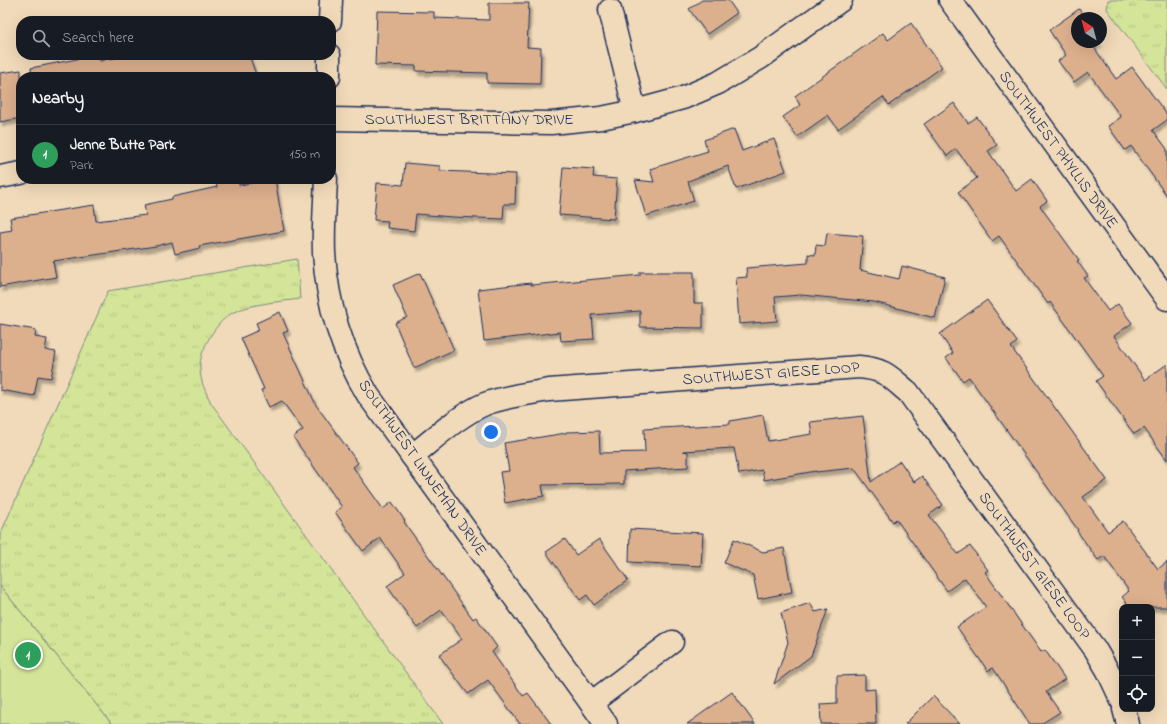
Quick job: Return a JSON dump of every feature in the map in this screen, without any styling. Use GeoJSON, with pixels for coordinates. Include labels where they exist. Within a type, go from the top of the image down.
{"type":"FeatureCollection","features":[{"type":"Feature","properties":{"kind":"street"},"geometry":{"type":"LineString","coordinates":[[330,16],[331,0]]}},
{"type":"Feature","properties":{"kind":"street","name":"SOUTHWEST BRITTANY DRIVE"},"geometry":{"type":"LineString","coordinates":[[336,118],[551,123],[601,118],[635,111],[683,98],[718,83],[760,58],[841,0]]}},
{"type":"Feature","properties":{"kind":"street","name":"SOUTHWEST PHYLLIS DRIVE"},"geometry":{"type":"LineString","coordinates":[[950,0],[1167,299]]}},
{"type":"Feature","properties":{"kind":"street"},"geometry":{"type":"LineString","coordinates":[[610,10],[635,111]]}},
{"type":"Feature","properties":{"kind":"street"},"geometry":{"type":"LineString","coordinates":[[329,60],[329,72]]}},
{"type":"Feature","properties":{"kind":"street"},"geometry":{"type":"LineString","coordinates":[[0,177],[16,174]]}},
{"type":"Feature","properties":{"kind":"street","name":"SOUTHWEST LINNEMAN DRIVE"},"geometry":{"type":"LineString","coordinates":[[326,184],[324,252],[328,284],[338,327],[345,348],[360,381],[412,456],[606,724]]}},
{"type":"Feature","properties":{"kind":"street","name":"SOUTHWEST GIESE LOOP"},"geometry":{"type":"LineString","coordinates":[[412,456],[468,413],[486,404],[514,396],[549,390],[859,367],[872,368],[883,372],[908,392],[1095,650],[1108,671],[1119,695]]}},
{"type":"Feature","properties":{"kind":"street"},"geometry":{"type":"LineString","coordinates":[[591,703],[672,642]]}},
{"type":"Feature","properties":{"kind":"street"},"geometry":{"type":"LineString","coordinates":[[1125,712],[1128,724]]}},
{"type":"Feature","properties":{"kind":"green space"},"geometry":{"type":"Polygon","coordinates":[[[1108,0],[1167,0],[1167,89],[1107,9],[1108,0]]]}},
{"type":"Feature","properties":{"kind":"green space"},"geometry":{"type":"Polygon","coordinates":[[[297,259],[300,299],[266,303],[242,309],[228,316],[210,336],[202,353],[200,373],[202,382],[211,403],[443,724],[112,724],[0,586],[0,535],[108,291],[297,259]]]}},
{"type":"Feature","properties":{"kind":"green space"},"geometry":{"type":"Polygon","coordinates":[[[0,586],[112,724],[0,724],[0,586]]]}},
{"type":"Feature","properties":{"kind":"building"},"geometry":{"type":"Polygon","coordinates":[[[702,0],[728,0],[737,13],[707,34],[689,9],[702,0]]]}},
{"type":"Feature","properties":{"kind":"building"},"geometry":{"type":"Polygon","coordinates":[[[489,3],[529,3],[527,47],[541,48],[540,84],[487,83],[487,73],[416,71],[416,66],[375,65],[377,11],[434,12],[434,18],[489,20],[489,3]]]}},
{"type":"Feature","properties":{"kind":"building"},"geometry":{"type":"Polygon","coordinates":[[[1071,15],[1071,48],[1094,48],[1116,79],[1132,67],[1167,115],[1167,120],[1153,130],[1167,149],[1167,196],[1131,146],[1125,150],[1108,126],[1121,117],[1088,72],[1074,82],[1058,61],[1066,55],[1049,30],[1071,15]]]}},
{"type":"Feature","properties":{"kind":"building"},"geometry":{"type":"Polygon","coordinates":[[[911,23],[942,67],[889,105],[883,97],[838,129],[828,115],[797,137],[783,117],[800,105],[795,96],[883,33],[888,40],[911,23]]]}},
{"type":"Feature","properties":{"kind":"building"},"geometry":{"type":"Polygon","coordinates":[[[72,60],[251,60],[255,72],[31,72],[31,68],[72,60]]]}},
{"type":"Feature","properties":{"kind":"building"},"geometry":{"type":"Polygon","coordinates":[[[21,70],[21,72],[16,72],[16,119],[0,122],[0,73],[21,70]]]}},
{"type":"Feature","properties":{"kind":"building"},"geometry":{"type":"Polygon","coordinates":[[[954,103],[968,123],[977,117],[997,145],[988,151],[1016,191],[1032,179],[1047,201],[1040,206],[1079,260],[1077,261],[1088,276],[1084,278],[1108,311],[1118,304],[1132,323],[1114,336],[1145,380],[1167,364],[1167,460],[1144,428],[1134,434],[1096,381],[1103,376],[1050,302],[1048,304],[999,236],[992,241],[958,192],[977,178],[956,149],[947,156],[924,124],[954,103]]]}},
{"type":"Feature","properties":{"kind":"building"},"geometry":{"type":"Polygon","coordinates":[[[734,129],[742,151],[774,139],[786,171],[736,189],[728,166],[688,181],[694,201],[646,216],[635,180],[654,182],[650,169],[708,151],[704,140],[734,129]]]}},
{"type":"Feature","properties":{"kind":"building"},"geometry":{"type":"Polygon","coordinates":[[[405,163],[440,166],[440,171],[516,174],[515,204],[504,204],[503,219],[416,214],[414,231],[387,228],[388,221],[374,220],[377,183],[403,185],[405,163]]]}},
{"type":"Feature","properties":{"kind":"building"},"geometry":{"type":"Polygon","coordinates":[[[563,167],[594,169],[593,177],[617,179],[614,219],[559,215],[563,167]]]}},
{"type":"Feature","properties":{"kind":"building"},"geometry":{"type":"Polygon","coordinates":[[[216,184],[276,184],[284,231],[199,246],[200,248],[175,254],[172,242],[156,246],[53,261],[56,277],[0,287],[0,232],[12,230],[10,218],[94,205],[96,221],[146,215],[144,205],[217,187],[216,184]]]}},
{"type":"Feature","properties":{"kind":"building"},"geometry":{"type":"Polygon","coordinates":[[[827,233],[863,236],[860,270],[899,279],[902,266],[945,277],[935,318],[874,302],[801,295],[775,297],[777,321],[739,324],[736,278],[747,277],[746,268],[808,263],[808,254],[815,255],[816,245],[825,246],[827,233]]]}},
{"type":"Feature","properties":{"kind":"building"},"geometry":{"type":"Polygon","coordinates":[[[640,272],[694,272],[694,303],[703,303],[703,328],[640,327],[640,311],[592,315],[594,339],[561,341],[560,332],[484,341],[478,289],[531,283],[531,285],[640,275],[640,272]]]}},
{"type":"Feature","properties":{"kind":"building"},"geometry":{"type":"Polygon","coordinates":[[[420,273],[454,350],[414,368],[395,323],[407,317],[393,285],[420,273]]]}},
{"type":"Feature","properties":{"kind":"building"},"geometry":{"type":"Polygon","coordinates":[[[987,300],[1017,342],[1011,347],[1107,480],[1083,497],[1108,532],[1123,521],[1158,569],[1167,562],[1167,607],[1155,607],[1155,604],[1128,604],[1122,597],[1129,591],[1104,556],[1098,560],[969,377],[963,381],[946,358],[953,353],[940,334],[987,300]]]}},
{"type":"Feature","properties":{"kind":"building"},"geometry":{"type":"Polygon","coordinates":[[[280,312],[288,331],[283,333],[316,405],[358,463],[353,467],[383,509],[392,502],[405,521],[404,522],[473,619],[476,617],[497,647],[492,652],[523,696],[528,693],[551,724],[520,724],[488,680],[468,694],[439,655],[462,639],[441,610],[417,628],[387,586],[405,573],[380,538],[363,551],[335,512],[342,507],[293,437],[303,430],[282,401],[269,407],[261,390],[264,389],[241,338],[259,330],[256,323],[280,312]]]}},
{"type":"Feature","properties":{"kind":"building"},"geometry":{"type":"Polygon","coordinates":[[[0,324],[36,330],[35,337],[47,339],[45,350],[56,352],[51,378],[38,376],[34,396],[0,390],[0,324]]]}},
{"type":"Feature","properties":{"kind":"building"},"geometry":{"type":"Polygon","coordinates":[[[763,415],[768,441],[812,434],[810,422],[863,416],[871,482],[900,461],[914,482],[922,476],[943,505],[929,515],[958,554],[970,546],[988,570],[985,572],[1041,652],[1045,650],[1065,679],[1046,692],[1060,712],[1041,724],[1030,724],[993,668],[988,671],[957,627],[986,607],[965,578],[947,591],[896,519],[893,522],[854,468],[816,471],[764,480],[762,470],[739,474],[734,448],[683,451],[688,452],[688,467],[624,471],[624,484],[542,485],[544,496],[505,503],[500,472],[509,471],[504,443],[566,432],[599,431],[600,453],[645,452],[644,429],[730,424],[730,421],[763,415]]]}},
{"type":"Feature","properties":{"kind":"building"},"geometry":{"type":"Polygon","coordinates":[[[630,529],[703,533],[701,566],[629,562],[630,529]]]}},
{"type":"Feature","properties":{"kind":"building"},"geometry":{"type":"Polygon","coordinates":[[[565,539],[576,555],[599,539],[628,580],[594,605],[587,595],[580,600],[546,552],[565,539]]]}},
{"type":"Feature","properties":{"kind":"building"},"geometry":{"type":"Polygon","coordinates":[[[734,539],[763,552],[784,548],[792,592],[758,599],[753,575],[724,563],[734,539]]]}},
{"type":"Feature","properties":{"kind":"building"},"geometry":{"type":"Polygon","coordinates":[[[810,603],[815,612],[828,609],[811,656],[774,684],[788,642],[781,613],[810,603]]]}},
{"type":"Feature","properties":{"kind":"building"},"geometry":{"type":"Polygon","coordinates":[[[865,675],[865,690],[875,689],[876,724],[821,724],[820,704],[837,703],[837,676],[865,675]]]}},
{"type":"Feature","properties":{"kind":"building"},"geometry":{"type":"Polygon","coordinates":[[[732,692],[755,724],[687,724],[732,692]]]}},
{"type":"Feature","properties":{"kind":"building"},"geometry":{"type":"Polygon","coordinates":[[[933,696],[960,724],[905,724],[933,696]]]}},
{"type":"Feature","properties":{"kind":"place","name":"Jenne Butte Park"},"geometry":{"type":"Point","coordinates":[28,655]}}]}
